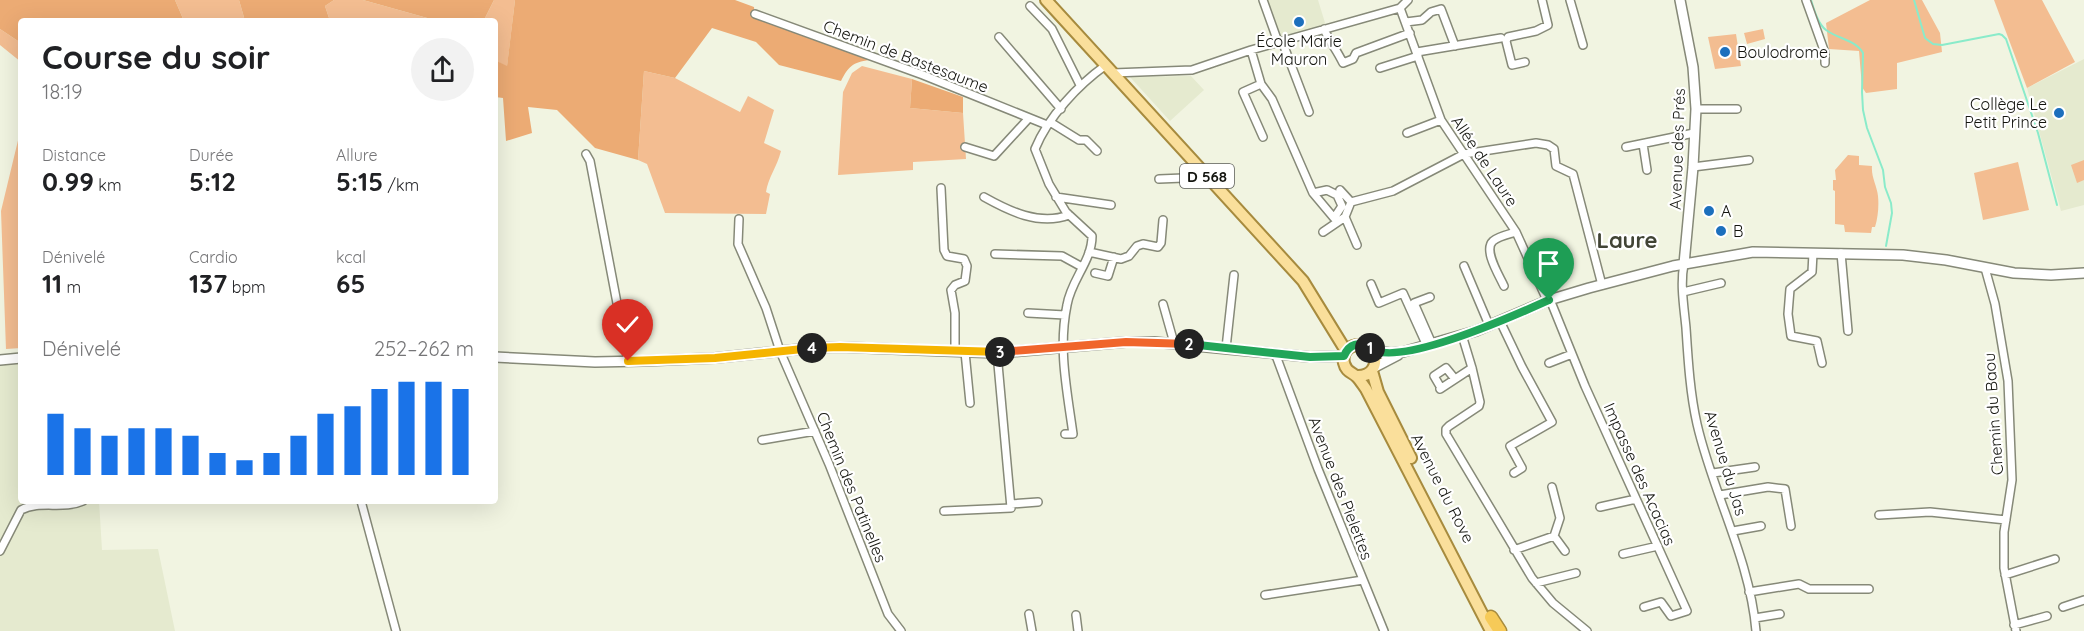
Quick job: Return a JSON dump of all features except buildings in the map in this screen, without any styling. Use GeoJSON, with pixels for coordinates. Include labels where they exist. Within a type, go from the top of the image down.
{"type":"FeatureCollection","features":[{"type":"Feature","properties":{"kind":"highway"},"geometry":{"type":"LineString","coordinates":[[1491,617],[1499,631]]}},
{"type":"Feature","properties":{"kind":"main road","name":"D 568"},"geometry":{"type":"LineString","coordinates":[[1046,0],[1303,281],[1345,353]]}},
{"type":"Feature","properties":{"kind":"main road","name":"D 568"},"geometry":{"type":"LineString","coordinates":[[1322,310],[1345,336],[1356,344]]}},
{"type":"Feature","properties":{"kind":"main road"},"geometry":{"type":"LineString","coordinates":[[1352,374],[1367,374],[1373,369],[1376,356],[1368,346],[1356,344],[1345,353],[1343,362],[1352,374],[1366,389],[1491,631]]}},
{"type":"Feature","properties":{"kind":"main road","name":"Avenue du Rove"},"geometry":{"type":"LineString","coordinates":[[1373,369],[1378,392],[1491,617]]}},
{"type":"Feature","properties":{"kind":"street"},"geometry":{"type":"LineString","coordinates":[[1263,0],[1309,112]]}},
{"type":"Feature","properties":{"kind":"street"},"geometry":{"type":"LineString","coordinates":[[1387,0],[1390,9]]}},
{"type":"Feature","properties":{"kind":"street"},"geometry":{"type":"LineString","coordinates":[[1065,434],[1073,434],[1061,346],[1065,315],[1067,302],[1092,247],[1092,236],[1069,215],[1048,184],[1035,149],[1049,124],[1080,85],[1109,69],[1192,70],[1280,41],[1400,8],[1407,0]]}},
{"type":"Feature","properties":{"kind":"street"},"geometry":{"type":"LineString","coordinates":[[1525,62],[1512,65],[1506,41],[1508,37],[1536,31],[1548,25],[1542,0]]}},
{"type":"Feature","properties":{"kind":"street"},"geometry":{"type":"LineString","coordinates":[[1570,0],[1583,45]]}},
{"type":"Feature","properties":{"kind":"street","name":"Avenue des Prés"},"geometry":{"type":"LineString","coordinates":[[1680,0],[1694,75],[1696,109],[1684,264]]}},
{"type":"Feature","properties":{"kind":"street"},"geometry":{"type":"LineString","coordinates":[[1806,0],[1825,53],[1825,63]]}},
{"type":"Feature","properties":{"kind":"street"},"geometry":{"type":"LineString","coordinates":[[1030,6],[1052,29],[1080,85]]}},
{"type":"Feature","properties":{"kind":"street","name":"Allée de Laure"},"geometry":{"type":"LineString","coordinates":[[1400,8],[1441,120],[1516,232],[1549,300]]}},
{"type":"Feature","properties":{"kind":"street"},"geometry":{"type":"LineString","coordinates":[[1406,22],[1422,20],[1431,12],[1441,9],[1455,46]]}},
{"type":"Feature","properties":{"kind":"street","name":"Chemin de Bastesaume"},"geometry":{"type":"LineString","coordinates":[[755,14],[1049,124],[1078,140],[1086,140],[1098,151]]}},
{"type":"Feature","properties":{"kind":"street"},"geometry":{"type":"LineString","coordinates":[[1324,29],[1329,42],[1336,48],[1343,63],[1353,59],[1356,53],[1410,33]]}},
{"type":"Feature","properties":{"kind":"street"},"geometry":{"type":"LineString","coordinates":[[999,37],[1061,109]]}},
{"type":"Feature","properties":{"kind":"street"},"geometry":{"type":"LineString","coordinates":[[1380,68],[1418,54],[1501,38]]}},
{"type":"Feature","properties":{"kind":"street"},"geometry":{"type":"LineString","coordinates":[[1251,50],[1261,84],[1272,99],[1313,193]]}},
{"type":"Feature","properties":{"kind":"street"},"geometry":{"type":"LineString","coordinates":[[1261,84],[1244,92],[1263,137]]}},
{"type":"Feature","properties":{"kind":"street"},"geometry":{"type":"LineString","coordinates":[[1696,109],[1737,109]]}},
{"type":"Feature","properties":{"kind":"street"},"geometry":{"type":"LineString","coordinates":[[965,147],[994,156],[1029,118]]}},
{"type":"Feature","properties":{"kind":"street"},"geometry":{"type":"LineString","coordinates":[[1407,133],[1441,120]]}},
{"type":"Feature","properties":{"kind":"street"},"geometry":{"type":"LineString","coordinates":[[1626,147],[1694,133]]}},
{"type":"Feature","properties":{"kind":"street"},"geometry":{"type":"LineString","coordinates":[[1351,201],[1393,191],[1464,154],[1536,143],[1548,144],[1554,149],[1556,166],[1573,174],[1602,285]]}},
{"type":"Feature","properties":{"kind":"street"},"geometry":{"type":"LineString","coordinates":[[1643,144],[1647,170]]}},
{"type":"Feature","properties":{"kind":"street"},"geometry":{"type":"LineString","coordinates":[[586,154],[590,162],[628,361]]}},
{"type":"Feature","properties":{"kind":"street"},"geometry":{"type":"LineString","coordinates":[[1693,167],[1749,160]]}},
{"type":"Feature","properties":{"kind":"street"},"geometry":{"type":"LineString","coordinates":[[1159,179],[1208,177]]}},
{"type":"Feature","properties":{"kind":"street"},"geometry":{"type":"LineString","coordinates":[[941,188],[944,250],[947,256],[964,259],[967,266],[965,281],[955,285],[951,290],[970,403]]}},
{"type":"Feature","properties":{"kind":"street"},"geometry":{"type":"LineString","coordinates":[[1340,190],[1351,201]]}},
{"type":"Feature","properties":{"kind":"street"},"geometry":{"type":"LineString","coordinates":[[984,196],[1009,210],[1028,216],[1059,219],[1069,215]]}},
{"type":"Feature","properties":{"kind":"street"},"geometry":{"type":"LineString","coordinates":[[1056,197],[1111,205]]}},
{"type":"Feature","properties":{"kind":"street"},"geometry":{"type":"LineString","coordinates":[[1323,232],[1345,217],[1351,201]]}},
{"type":"Feature","properties":{"kind":"street"},"geometry":{"type":"LineString","coordinates":[[1345,217],[1357,245]]}},
{"type":"Feature","properties":{"kind":"street","name":"Chemin des Patinelles"},"geometry":{"type":"LineString","coordinates":[[739,219],[738,244],[766,308],[780,351],[815,431],[888,614],[901,631]]}},
{"type":"Feature","properties":{"kind":"street"},"geometry":{"type":"LineString","coordinates":[[1089,252],[1121,259],[1129,256],[1137,246],[1143,244],[1158,247],[1161,243],[1163,220]]}},
{"type":"Feature","properties":{"kind":"street"},"geometry":{"type":"LineString","coordinates":[[1504,286],[1489,254],[1489,246],[1494,240],[1516,232]]}},
{"type":"Feature","properties":{"kind":"street"},"geometry":{"type":"LineString","coordinates":[[1373,351],[1403,352],[1430,345],[1489,326],[1549,300],[1684,264],[1754,252],[1929,257],[2014,273],[2083,274]]}},
{"type":"Feature","properties":{"kind":"street"},"geometry":{"type":"LineString","coordinates":[[1813,253],[1812,272],[1790,289],[1788,314],[1791,336],[1817,341],[1822,363]]}},
{"type":"Feature","properties":{"kind":"street"},"geometry":{"type":"LineString","coordinates":[[1841,253],[1848,331]]}},
{"type":"Feature","properties":{"kind":"street"},"geometry":{"type":"LineString","coordinates":[[995,254],[1062,256],[1082,267]]}},
{"type":"Feature","properties":{"kind":"street"},"geometry":{"type":"LineString","coordinates":[[1108,276],[1114,257]]}},
{"type":"Feature","properties":{"kind":"street","name":"Avenue du Jas"},"geometry":{"type":"LineString","coordinates":[[1684,264],[1683,292],[1687,346],[1697,423],[1733,531],[1755,618],[1756,631]]}},
{"type":"Feature","properties":{"kind":"street"},"geometry":{"type":"LineString","coordinates":[[1464,266],[1489,326]]}},
{"type":"Feature","properties":{"kind":"street","name":"Chemin du Baou"},"geometry":{"type":"LineString","coordinates":[[1985,268],[1995,304],[2008,381],[2012,480],[2004,532],[2005,575],[2015,628]]}},
{"type":"Feature","properties":{"kind":"street"},"geometry":{"type":"LineString","coordinates":[[1095,273],[1117,278]]}},
{"type":"Feature","properties":{"kind":"street"},"geometry":{"type":"LineString","coordinates":[[1226,348],[1234,275]]}},
{"type":"Feature","properties":{"kind":"street"},"geometry":{"type":"LineString","coordinates":[[1683,292],[1721,283]]}},
{"type":"Feature","properties":{"kind":"street"},"geometry":{"type":"LineString","coordinates":[[1371,284],[1380,303],[1403,292],[1430,345]]}},
{"type":"Feature","properties":{"kind":"street"},"geometry":{"type":"LineString","coordinates":[[1430,297],[1414,303],[1430,345]]}},
{"type":"Feature","properties":{"kind":"street","name":"Impasse des Acacias"},"geometry":{"type":"LineString","coordinates":[[1549,300],[1687,611],[1671,616],[1661,602],[1644,607]]}},
{"type":"Feature","properties":{"kind":"street"},"geometry":{"type":"LineString","coordinates":[[1163,304],[1174,343]]}},
{"type":"Feature","properties":{"kind":"street"},"geometry":{"type":"LineString","coordinates":[[1028,313],[1065,315]]}},
{"type":"Feature","properties":{"kind":"street"},"geometry":{"type":"LineString","coordinates":[[1500,321],[1521,367],[1552,422],[1510,446],[1522,468],[1515,473]]}},
{"type":"Feature","properties":{"kind":"street"},"geometry":{"type":"LineString","coordinates":[[1462,335],[1480,402],[1479,406],[1449,426],[1446,434],[1536,583],[1553,603],[1587,631]]}},
{"type":"Feature","properties":{"kind":"street"},"geometry":{"type":"LineString","coordinates":[[498,357],[595,362],[715,358],[840,347],[997,353],[1126,342],[1174,343],[1310,357],[1334,363],[1352,374]]}},
{"type":"Feature","properties":{"kind":"street"},"geometry":{"type":"LineString","coordinates":[[1373,369],[1403,352]]}},
{"type":"Feature","properties":{"kind":"street"},"geometry":{"type":"LineString","coordinates":[[0,354],[18,353]]}},
{"type":"Feature","properties":{"kind":"street"},"geometry":{"type":"LineString","coordinates":[[997,353],[1011,506]]}},
{"type":"Feature","properties":{"kind":"street","name":"Avenue des Pielettes"},"geometry":{"type":"LineString","coordinates":[[1275,353],[1318,469],[1384,631]]}},
{"type":"Feature","properties":{"kind":"street"},"geometry":{"type":"LineString","coordinates":[[1310,357],[1345,353]]}},
{"type":"Feature","properties":{"kind":"street"},"geometry":{"type":"LineString","coordinates":[[1549,363],[1572,354]]}},
{"type":"Feature","properties":{"kind":"street"},"geometry":{"type":"LineString","coordinates":[[0,360],[18,358]]}},
{"type":"Feature","properties":{"kind":"street"},"geometry":{"type":"LineString","coordinates":[[1455,380],[1446,368],[1434,376],[1439,389],[1455,380],[1472,368]]}},
{"type":"Feature","properties":{"kind":"street"},"geometry":{"type":"LineString","coordinates":[[762,440],[815,431]]}},
{"type":"Feature","properties":{"kind":"street"},"geometry":{"type":"LineString","coordinates":[[1713,473],[1755,467]]}},
{"type":"Feature","properties":{"kind":"street"},"geometry":{"type":"LineString","coordinates":[[1552,487],[1560,518],[1554,536]]}},
{"type":"Feature","properties":{"kind":"street"},"geometry":{"type":"LineString","coordinates":[[1720,495],[1768,487],[1785,489],[1791,525]]}},
{"type":"Feature","properties":{"kind":"street"},"geometry":{"type":"LineString","coordinates":[[1600,507],[1636,499]]}},
{"type":"Feature","properties":{"kind":"street"},"geometry":{"type":"LineString","coordinates":[[944,511],[1038,502]]}},
{"type":"Feature","properties":{"kind":"street"},"geometry":{"type":"LineString","coordinates":[[0,551],[21,510],[36,505],[72,504]]}},
{"type":"Feature","properties":{"kind":"street"},"geometry":{"type":"LineString","coordinates":[[362,504],[396,631]]}},
{"type":"Feature","properties":{"kind":"street"},"geometry":{"type":"LineString","coordinates":[[1879,515],[1930,512],[2006,520]]}},
{"type":"Feature","properties":{"kind":"street"},"geometry":{"type":"LineString","coordinates":[[1733,531],[1761,526]]}},
{"type":"Feature","properties":{"kind":"street"},"geometry":{"type":"LineString","coordinates":[[1514,550],[1554,536]]}},
{"type":"Feature","properties":{"kind":"street"},"geometry":{"type":"LineString","coordinates":[[1554,536],[1565,552]]}},
{"type":"Feature","properties":{"kind":"street"},"geometry":{"type":"LineString","coordinates":[[1623,554],[1658,546]]}},
{"type":"Feature","properties":{"kind":"street"},"geometry":{"type":"LineString","coordinates":[[2005,575],[2055,559]]}},
{"type":"Feature","properties":{"kind":"street"},"geometry":{"type":"LineString","coordinates":[[1536,583],[1575,573]]}},
{"type":"Feature","properties":{"kind":"street"},"geometry":{"type":"LineString","coordinates":[[1265,595],[1363,580]]}},
{"type":"Feature","properties":{"kind":"street"},"geometry":{"type":"LineString","coordinates":[[1749,592],[1799,584],[1809,589],[1869,590]]}},
{"type":"Feature","properties":{"kind":"street"},"geometry":{"type":"LineString","coordinates":[[2063,607],[2084,600]]}},
{"type":"Feature","properties":{"kind":"street"},"geometry":{"type":"LineString","coordinates":[[1029,614],[1032,631]]}},
{"type":"Feature","properties":{"kind":"street"},"geometry":{"type":"LineString","coordinates":[[1755,618],[1780,614]]}},
{"type":"Feature","properties":{"kind":"street"},"geometry":{"type":"LineString","coordinates":[[1076,615],[1078,631]]}},
{"type":"Feature","properties":{"kind":"street"},"geometry":{"type":"LineString","coordinates":[[2015,628],[2047,616]]}},
{"type":"Feature","properties":{"kind":"shaded area"},"geometry":{"type":"Polygon","coordinates":[[[0,0],[175,0],[183,18],[18,18],[18,41],[0,29],[0,0]]]}},
{"type":"Feature","properties":{"kind":"shaded area"},"geometry":{"type":"Polygon","coordinates":[[[175,0],[239,0],[244,18],[183,18],[175,0]]]}},
{"type":"Feature","properties":{"kind":"shaded area"},"geometry":{"type":"Polygon","coordinates":[[[239,0],[334,0],[325,6],[329,18],[244,18],[239,0]]]}},
{"type":"Feature","properties":{"kind":"shaded area"},"geometry":{"type":"Polygon","coordinates":[[[334,0],[363,0],[427,18],[329,18],[325,6],[334,0]]]}},
{"type":"Feature","properties":{"kind":"shaded area"},"geometry":{"type":"Polygon","coordinates":[[[363,0],[494,0],[485,18],[427,18],[363,0]]]}},
{"type":"Feature","properties":{"kind":"shaded area"},"geometry":{"type":"Polygon","coordinates":[[[494,0],[515,0],[507,67],[498,62],[498,18],[485,18],[494,0]]]}},
{"type":"Feature","properties":{"kind":"shaded area"},"geometry":{"type":"Polygon","coordinates":[[[515,0],[735,0],[754,7],[755,18],[869,60],[852,66],[841,81],[779,65],[756,42],[712,28],[675,78],[644,71],[638,160],[595,148],[557,110],[528,107],[532,133],[506,141],[503,98],[498,97],[498,62],[507,66],[515,0]]]}},
{"type":"Feature","properties":{"kind":"shaded area","name":"École Marie Mauron"},"geometry":{"type":"Polygon","coordinates":[[[1266,0],[1318,0],[1326,26],[1280,39],[1266,0]]]}},
{"type":"Feature","properties":{"kind":"shaded area"},"geometry":{"type":"Polygon","coordinates":[[[1870,0],[1922,0],[1940,33],[1942,52],[1897,63],[1897,89],[1866,93],[1862,87],[1859,51],[1829,49],[1826,23],[1870,0]]]}},
{"type":"Feature","properties":{"kind":"shaded area"},"geometry":{"type":"Polygon","coordinates":[[[1994,0],[2042,0],[2075,62],[2027,88],[1994,0]]]}},
{"type":"Feature","properties":{"kind":"shaded area"},"geometry":{"type":"Polygon","coordinates":[[[0,29],[18,41],[18,60],[0,45],[0,29]]]}},
{"type":"Feature","properties":{"kind":"shaded area"},"geometry":{"type":"Polygon","coordinates":[[[1763,29],[1765,39],[1747,44],[1744,33],[1763,29]]]}},
{"type":"Feature","properties":{"kind":"shaded area","name":"Boulodrome"},"geometry":{"type":"Polygon","coordinates":[[[1736,34],[1741,66],[1715,69],[1708,37],[1736,34]]]}},
{"type":"Feature","properties":{"kind":"shaded area","name":"Collège Le Petit Prince"},"geometry":{"type":"Polygon","coordinates":[[[2084,59],[2084,205],[2061,211],[2027,88],[2084,59]]]}},
{"type":"Feature","properties":{"kind":"shaded area"},"geometry":{"type":"Polygon","coordinates":[[[862,66],[912,79],[910,108],[963,113],[966,159],[913,162],[913,170],[838,175],[843,92],[852,73],[862,66]]]}},
{"type":"Feature","properties":{"kind":"shaded area"},"geometry":{"type":"Polygon","coordinates":[[[644,71],[675,78],[740,112],[748,96],[774,110],[764,143],[781,151],[767,187],[766,192],[770,194],[766,214],[665,213],[647,164],[638,160],[644,71]]]}},
{"type":"Feature","properties":{"kind":"shaded area"},"geometry":{"type":"Polygon","coordinates":[[[1191,76],[1204,90],[1170,121],[1130,77],[1191,76]]]}},
{"type":"Feature","properties":{"kind":"shaded area"},"geometry":{"type":"Polygon","coordinates":[[[912,79],[963,97],[963,113],[910,108],[912,79]]]}},
{"type":"Feature","properties":{"kind":"shaded area"},"geometry":{"type":"Polygon","coordinates":[[[18,140],[18,348],[6,349],[1,211],[18,140]]]}},
{"type":"Feature","properties":{"kind":"shaded area"},"geometry":{"type":"Polygon","coordinates":[[[1848,155],[1859,156],[1859,165],[1872,166],[1877,192],[1878,215],[1871,233],[1845,232],[1844,225],[1835,224],[1833,180],[1836,180],[1835,170],[1848,155]]]}},
{"type":"Feature","properties":{"kind":"shaded area"},"geometry":{"type":"Polygon","coordinates":[[[2084,160],[2084,180],[2077,183],[2071,165],[2084,160]]]}},
{"type":"Feature","properties":{"kind":"shaded area"},"geometry":{"type":"Polygon","coordinates":[[[2018,162],[2029,210],[1983,220],[1974,173],[2018,162]]]}},
{"type":"Feature","properties":{"kind":"shaded area"},"geometry":{"type":"Polygon","coordinates":[[[18,363],[18,504],[99,504],[102,550],[158,549],[175,631],[0,631],[0,365],[18,363]]]}},
{"type":"Feature","properties":{"kind":"waterway"},"geometry":{"type":"LineString","coordinates":[[1811,0],[1823,27],[1856,45],[1863,53],[1863,110],[1867,128],[1883,170],[1885,187],[1891,203],[1892,213],[1886,246]]}},
{"type":"Feature","properties":{"kind":"waterway"},"geometry":{"type":"LineString","coordinates":[[1914,0],[1925,38],[1933,44],[1942,45],[1999,34],[2006,39],[2038,133],[2057,205]]}},
{"type":"Feature","properties":{"kind":"place","name":"École Marie Mauron"},"geometry":{"type":"Point","coordinates":[1299,22]}},
{"type":"Feature","properties":{"kind":"place","name":"Boulodrome"},"geometry":{"type":"Point","coordinates":[1725,52]}},
{"type":"Feature","properties":{"kind":"place","name":"Collège Le Petit Prince"},"geometry":{"type":"Point","coordinates":[2059,113]}},
{"type":"Feature","properties":{"kind":"place","name":"A"},"geometry":{"type":"Point","coordinates":[1709,211]}},
{"type":"Feature","properties":{"kind":"place","name":"B"},"geometry":{"type":"Point","coordinates":[1721,231]}},
{"type":"Feature","properties":{"kind":"district","name":"Laure"},"geometry":{"type":"Point","coordinates":[1627,240]}},
{"type":"Feature","properties":{"kind":"route"},"geometry":{"type":"LineString","coordinates":[[628,361],[715,358],[840,347],[997,353],[1126,342],[1179,343],[1333,358],[1344,356],[1350,347],[1356,344],[1368,346],[1373,351],[1403,352],[1476,331],[1549,300]]}}]}
